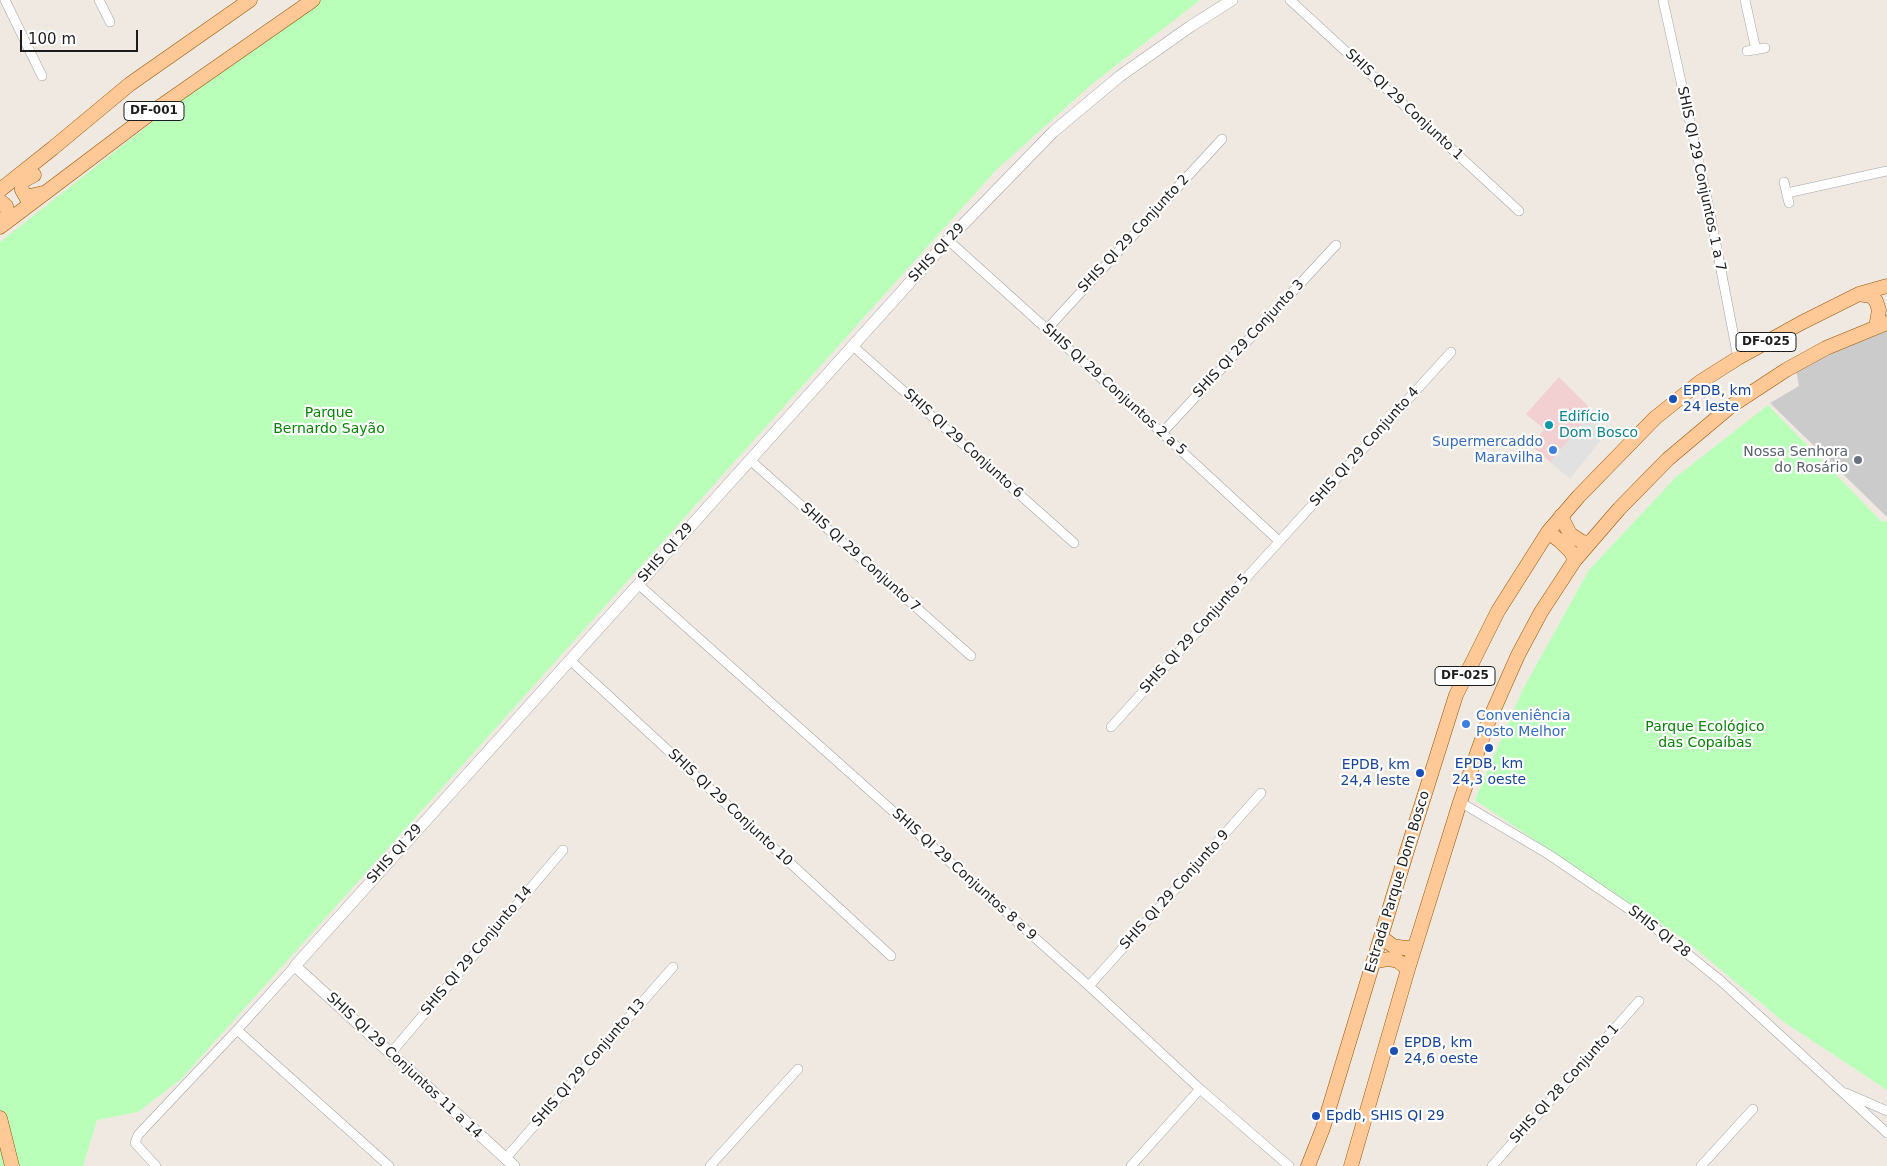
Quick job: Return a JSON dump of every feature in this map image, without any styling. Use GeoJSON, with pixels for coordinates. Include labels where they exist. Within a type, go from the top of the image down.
{"type":"FeatureCollection","features":[{"type":"Feature","properties":{"kind":"main road","name":"DF-001"},"geometry":{"type":"LineString","coordinates":[[0,190],[54,148],[130,84],[250,0]]}},
{"type":"Feature","properties":{"kind":"main road","name":"DF-001"},"geometry":{"type":"LineString","coordinates":[[0,226],[151,113],[313,0]]}},
{"type":"Feature","properties":{"kind":"main road"},"geometry":{"type":"LineString","coordinates":[[54,148],[36,173],[21,182],[22,190],[26,197],[43,193],[54,187]]}},
{"type":"Feature","properties":{"kind":"main road"},"geometry":{"type":"LineString","coordinates":[[0,201],[6,206],[8,214],[0,226]]}},
{"type":"Feature","properties":{"kind":"main road","name":"Estrada Parque Dom Bosco"},"geometry":{"type":"LineString","coordinates":[[1308,1166],[1323,1128],[1456,694],[1498,611],[1548,532],[1561,516],[1656,418],[1700,382],[1738,358],[1859,294],[1887,286]]}},
{"type":"Feature","properties":{"kind":"main road"},"geometry":{"type":"LineString","coordinates":[[1887,290],[1887,302]]}},
{"type":"Feature","properties":{"kind":"main road"},"geometry":{"type":"LineString","coordinates":[[1859,294],[1867,294],[1876,302],[1880,310],[1881,325]]}},
{"type":"Feature","properties":{"kind":"main road","name":"DF-025"},"geometry":{"type":"LineString","coordinates":[[1351,1166],[1408,969],[1460,802],[1487,725],[1518,655],[1541,612],[1575,560],[1589,543],[1668,459],[1731,406],[1786,370],[1818,352],[1881,325]]}},
{"type":"Feature","properties":{"kind":"main road"},"geometry":{"type":"LineString","coordinates":[[1561,516],[1570,534],[1582,542],[1589,543]]}},
{"type":"Feature","properties":{"kind":"main road"},"geometry":{"type":"LineString","coordinates":[[1548,532],[1571,552],[1575,560]]}},
{"type":"Feature","properties":{"kind":"main road"},"geometry":{"type":"LineString","coordinates":[[1381,937],[1393,946],[1415,947]]}},
{"type":"Feature","properties":{"kind":"main road"},"geometry":{"type":"LineString","coordinates":[[1373,962],[1388,958],[1408,969]]}},
{"type":"Feature","properties":{"kind":"main road"},"geometry":{"type":"LineString","coordinates":[[0,1118],[12,1166]]}},
{"type":"Feature","properties":{"kind":"street"},"geometry":{"type":"LineString","coordinates":[[5,0],[42,76]]}},
{"type":"Feature","properties":{"kind":"street"},"geometry":{"type":"LineString","coordinates":[[99,0],[110,22]]}},
{"type":"Feature","properties":{"kind":"street","name":"SHIS QI 29"},"geometry":{"type":"LineString","coordinates":[[156,1166],[135,1143],[138,1135],[295,966],[948,240],[1053,132],[1120,76],[1191,26],[1232,0]]}},
{"type":"Feature","properties":{"kind":"street","name":"SHIS QI 29 Conjunto 1"},"geometry":{"type":"LineString","coordinates":[[1290,0],[1519,211]]}},
{"type":"Feature","properties":{"kind":"street","name":"SHIS QI 29 Conjuntos 1 a 7"},"geometry":{"type":"LineString","coordinates":[[1663,0],[1710,213],[1738,358]]}},
{"type":"Feature","properties":{"kind":"street"},"geometry":{"type":"LineString","coordinates":[[1746,0],[1756,50]]}},
{"type":"Feature","properties":{"kind":"street","name":"SHIS QI 29 Conjunto 2"},"geometry":{"type":"LineString","coordinates":[[1047,329],[1222,139]]}},
{"type":"Feature","properties":{"kind":"street"},"geometry":{"type":"LineString","coordinates":[[1784,182],[1788,198],[1887,171]]}},
{"type":"Feature","properties":{"kind":"street","name":"SHIS QI 29 Conjuntos 2 a 5"},"geometry":{"type":"LineString","coordinates":[[948,240],[1279,541]]}},
{"type":"Feature","properties":{"kind":"street","name":"SHIS QI 29 Conjunto 3"},"geometry":{"type":"LineString","coordinates":[[1162,433],[1336,245]]}},
{"type":"Feature","properties":{"kind":"street","name":"SHIS QI 29 Conjunto 6"},"geometry":{"type":"LineString","coordinates":[[853,346],[1074,543]]}},
{"type":"Feature","properties":{"kind":"street","name":"SHIS QI 29 Conjunto 4"},"geometry":{"type":"LineString","coordinates":[[1279,541],[1451,352]]}},
{"type":"Feature","properties":{"kind":"street","name":"SHIS QI 29 Conjunto 7"},"geometry":{"type":"LineString","coordinates":[[750,460],[971,656]]}},
{"type":"Feature","properties":{"kind":"street","name":"SHIS QI 29 Conjunto 5"},"geometry":{"type":"LineString","coordinates":[[1111,727],[1279,541]]}},
{"type":"Feature","properties":{"kind":"street","name":"SHIS QI 29 Conjuntos 8 e 9"},"geometry":{"type":"LineString","coordinates":[[638,584],[1089,986],[1200,1089],[1289,1166]]}},
{"type":"Feature","properties":{"kind":"street","name":"SHIS QI 29 Conjunto 10"},"geometry":{"type":"LineString","coordinates":[[570,660],[891,956]]}},
{"type":"Feature","properties":{"kind":"street","name":"SHIS QI 29 Conjunto 9"},"geometry":{"type":"LineString","coordinates":[[1089,986],[1261,793]]}},
{"type":"Feature","properties":{"kind":"street","name":"SHIS QI 28"},"geometry":{"type":"LineString","coordinates":[[1460,802],[1548,854],[1648,922],[1721,982],[1887,1133]]}},
{"type":"Feature","properties":{"kind":"street","name":"SHIS QI 29 Conjunto 14"},"geometry":{"type":"LineString","coordinates":[[391,1053],[563,850]]}},
{"type":"Feature","properties":{"kind":"street","name":"SHIS QI 29 Conjuntos 11 a 14"},"geometry":{"type":"LineString","coordinates":[[295,966],[510,1162]]}},
{"type":"Feature","properties":{"kind":"street","name":"SHIS QI 29 Conjunto 13"},"geometry":{"type":"LineString","coordinates":[[510,1162],[673,967]]}},
{"type":"Feature","properties":{"kind":"street","name":"SHIS QI 28 Conjunto 1"},"geometry":{"type":"LineString","coordinates":[[1492,1166],[1639,1001]]}},
{"type":"Feature","properties":{"kind":"street"},"geometry":{"type":"LineString","coordinates":[[237,1030],[389,1166]]}},
{"type":"Feature","properties":{"kind":"street"},"geometry":{"type":"LineString","coordinates":[[710,1166],[798,1069]]}},
{"type":"Feature","properties":{"kind":"street","name":"SHIS QI 28"},"geometry":{"type":"LineString","coordinates":[[1837,1088],[1887,1111]]}},
{"type":"Feature","properties":{"kind":"street"},"geometry":{"type":"LineString","coordinates":[[1131,1166],[1200,1089]]}},
{"type":"Feature","properties":{"kind":"street"},"geometry":{"type":"LineString","coordinates":[[1701,1166],[1753,1109]]}},
{"type":"Feature","properties":{"kind":"shaded area","name":"Nossa Senhora do Rosário"},"geometry":{"type":"Polygon","coordinates":[[[1887,329],[1887,517],[1770,403],[1799,386],[1796,370],[1887,329]]]}},
{"type":"Feature","properties":{"kind":"shaded area"},"geometry":{"type":"Polygon","coordinates":[[[1559,377],[1601,419],[1555,466],[1532,446],[1544,429],[1526,414],[1559,377]]]}},
{"type":"Feature","properties":{"kind":"shaded area"},"geometry":{"type":"Polygon","coordinates":[[[1595,408],[1601,440],[1570,479],[1550,462],[1595,408]]]}},
{"type":"Feature","properties":{"kind":"green space","name":"Parque Bernardo Sayão"},"geometry":{"type":"Polygon","coordinates":[[[318,0],[1200,0],[1092,84],[996,170],[181,1079],[138,1112],[97,1120],[83,1166],[0,1166],[0,242],[269,30],[318,0]]]}},
{"type":"Feature","properties":{"kind":"green space","name":"Parque Ecológico das Copaíbas"},"geometry":{"type":"Polygon","coordinates":[[[1768,405],[1882,522],[1887,521],[1887,1090],[1784,1022],[1685,940],[1475,800],[1523,689],[1589,570],[1676,477],[1768,405]]]}},
{"type":"Feature","properties":{"kind":"place","name":"EPDB, km 24 leste"},"geometry":{"type":"Point","coordinates":[1673,399]}},
{"type":"Feature","properties":{"kind":"place","name":"Edifício Dom Bosco"},"geometry":{"type":"Point","coordinates":[1549,425]}},
{"type":"Feature","properties":{"kind":"place","name":"Supermercaddo Maravilha"},"geometry":{"type":"Point","coordinates":[1553,450]}},
{"type":"Feature","properties":{"kind":"place","name":"Nossa Senhora do Rosário"},"geometry":{"type":"Point","coordinates":[1858,460]}},
{"type":"Feature","properties":{"kind":"place","name":"Conveniência Posto Melhor"},"geometry":{"type":"Point","coordinates":[1466,724]}},
{"type":"Feature","properties":{"kind":"place","name":"EPDB, km 24,3 oeste"},"geometry":{"type":"Point","coordinates":[1489,748]}},
{"type":"Feature","properties":{"kind":"place","name":"EPDB, km 24,4 leste"},"geometry":{"type":"Point","coordinates":[1420,773]}},
{"type":"Feature","properties":{"kind":"place","name":"EPDB, km 24,6 oeste"},"geometry":{"type":"Point","coordinates":[1394,1051]}},
{"type":"Feature","properties":{"kind":"place","name":"Epdb, SHIS QI 29"},"geometry":{"type":"Point","coordinates":[1316,1116]}}]}
